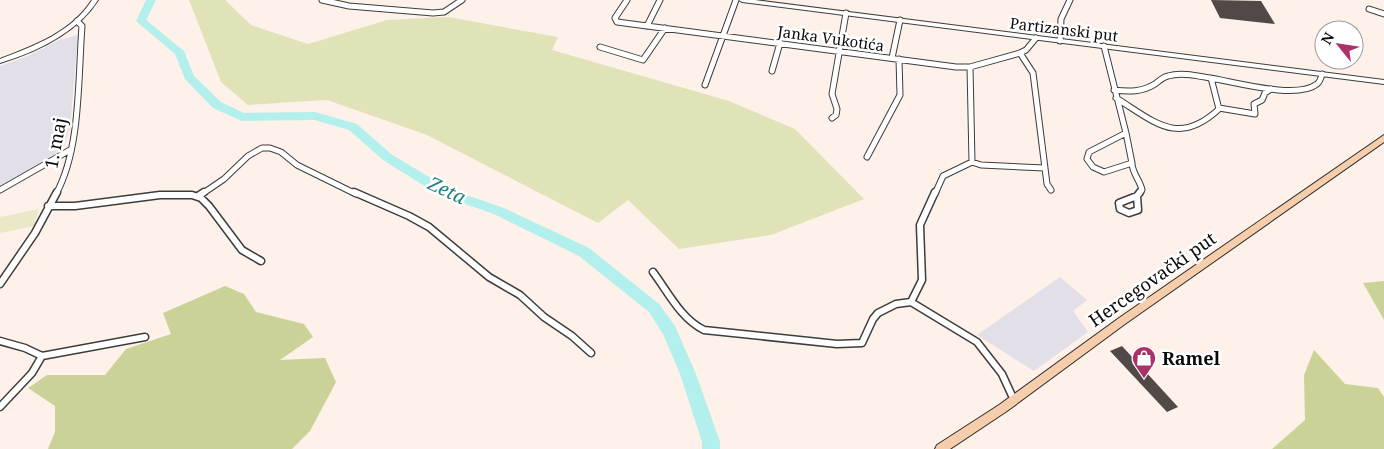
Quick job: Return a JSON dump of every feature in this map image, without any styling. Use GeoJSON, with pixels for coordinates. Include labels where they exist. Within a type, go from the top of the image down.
{"type":"FeatureCollection","features":[{"type":"Feature","properties":{"kind":"main road","name":"Hercegovački put"},"geometry":{"type":"LineString","coordinates":[[942,449],[1384,138]]}},
{"type":"Feature","properties":{"kind":"street"},"geometry":{"type":"LineString","coordinates":[[0,61],[46,41],[76,22],[95,0]]}},
{"type":"Feature","properties":{"kind":"street"},"geometry":{"type":"LineString","coordinates":[[322,0],[349,6],[432,13],[444,12],[462,0]]}},
{"type":"Feature","properties":{"kind":"street","name":"Janka Vukotića"},"geometry":{"type":"LineString","coordinates":[[627,0],[615,18],[616,21],[970,67],[1020,53],[1026,50],[1036,38]]}},
{"type":"Feature","properties":{"kind":"street"},"geometry":{"type":"LineString","coordinates":[[647,26],[660,0]]}},
{"type":"Feature","properties":{"kind":"street"},"geometry":{"type":"LineString","coordinates":[[705,85],[736,0]]}},
{"type":"Feature","properties":{"kind":"street","name":"Partizanski put"},"geometry":{"type":"LineString","coordinates":[[742,0],[1384,82]]}},
{"type":"Feature","properties":{"kind":"street"},"geometry":{"type":"LineString","coordinates":[[1060,41],[1059,23],[1061,14],[1070,0]]}},
{"type":"Feature","properties":{"kind":"street"},"geometry":{"type":"LineString","coordinates":[[1368,9],[1384,14]]}},
{"type":"Feature","properties":{"kind":"street"},"geometry":{"type":"LineString","coordinates":[[832,118],[836,115],[837,109],[832,94],[846,13]]}},
{"type":"Feature","properties":{"kind":"street"},"geometry":{"type":"LineString","coordinates":[[892,58],[900,20]]}},
{"type":"Feature","properties":{"kind":"street","name":"1. maj"},"geometry":{"type":"LineString","coordinates":[[1,282],[34,233],[61,185],[74,137],[82,26],[76,22]]}},
{"type":"Feature","properties":{"kind":"street"},"geometry":{"type":"LineString","coordinates":[[600,47],[643,60],[665,28]]}},
{"type":"Feature","properties":{"kind":"street"},"geometry":{"type":"LineString","coordinates":[[772,71],[780,43]]}},
{"type":"Feature","properties":{"kind":"street"},"geometry":{"type":"LineString","coordinates":[[1104,46],[1131,151],[1132,170],[1142,187],[1141,192],[1137,196]]}},
{"type":"Feature","properties":{"kind":"street"},"geometry":{"type":"LineString","coordinates":[[1020,53],[1033,73],[1047,184],[1051,190]]}},
{"type":"Feature","properties":{"kind":"street"},"geometry":{"type":"LineString","coordinates":[[867,157],[900,95],[899,59]]}},
{"type":"Feature","properties":{"kind":"street"},"geometry":{"type":"LineString","coordinates":[[910,302],[922,280],[920,225],[943,176],[968,166],[972,162],[970,67]]}},
{"type":"Feature","properties":{"kind":"street"},"geometry":{"type":"LineString","coordinates":[[1114,90],[1130,93],[1140,92],[1172,75],[1211,78],[1271,89],[1298,90],[1309,88],[1319,83],[1322,74]]}},
{"type":"Feature","properties":{"kind":"street"},"geometry":{"type":"LineString","coordinates":[[1211,78],[1219,108]]}},
{"type":"Feature","properties":{"kind":"street"},"geometry":{"type":"LineString","coordinates":[[1116,98],[1169,128],[1180,130],[1190,128],[1219,108],[1255,114],[1254,104],[1262,100],[1265,93],[1271,89]]}},
{"type":"Feature","properties":{"kind":"street"},"geometry":{"type":"LineString","coordinates":[[1126,133],[1095,148],[1089,152],[1087,159],[1093,167],[1104,172],[1132,163]]}},
{"type":"Feature","properties":{"kind":"street"},"geometry":{"type":"LineString","coordinates":[[198,196],[222,180],[239,162],[250,154],[269,148],[281,152],[297,165],[378,204],[409,216],[429,228],[457,249],[489,278],[520,295],[544,318],[572,336],[591,353]]}},
{"type":"Feature","properties":{"kind":"street"},"geometry":{"type":"LineString","coordinates":[[0,190],[70,150]]}},
{"type":"Feature","properties":{"kind":"street"},"geometry":{"type":"LineString","coordinates":[[972,162],[981,165],[1045,168]]}},
{"type":"Feature","properties":{"kind":"street"},"geometry":{"type":"LineString","coordinates":[[48,206],[73,206],[147,196],[189,194],[198,196],[208,205],[227,229],[238,247],[249,257],[261,261]]}},
{"type":"Feature","properties":{"kind":"street"},"geometry":{"type":"LineString","coordinates":[[653,272],[688,319],[696,327],[704,330],[837,344],[862,343],[873,319],[878,313],[896,304],[910,302],[976,342],[1002,374],[1014,400]]}},
{"type":"Feature","properties":{"kind":"street"},"geometry":{"type":"LineString","coordinates":[[0,340],[42,356],[145,338]]}},
{"type":"Feature","properties":{"kind":"street"},"geometry":{"type":"LineString","coordinates":[[0,406],[32,373],[42,356]]}},
{"type":"Feature","properties":{"kind":"shaded area"},"geometry":{"type":"Polygon","coordinates":[[[78,35],[70,128],[63,149],[0,186],[0,66],[28,56],[59,40],[78,35]]]}},
{"type":"Feature","properties":{"kind":"shaded area"},"geometry":{"type":"Polygon","coordinates":[[[39,209],[34,226],[0,233],[0,217],[39,209]]]}},
{"type":"Feature","properties":{"kind":"shaded area"},"geometry":{"type":"Polygon","coordinates":[[[1060,277],[1087,300],[1073,311],[1088,332],[1034,371],[977,335],[1060,277]]]}},
{"type":"Feature","properties":{"kind":"green space"},"geometry":{"type":"Polygon","coordinates":[[[189,0],[225,0],[251,25],[308,44],[387,20],[448,17],[558,37],[552,50],[729,101],[795,129],[864,199],[771,235],[679,249],[628,200],[598,223],[427,135],[327,100],[248,105],[221,82],[189,0]]]}},
{"type":"Feature","properties":{"kind":"green space"},"geometry":{"type":"Polygon","coordinates":[[[1384,281],[1384,320],[1363,283],[1384,281]]]}},
{"type":"Feature","properties":{"kind":"green space"},"geometry":{"type":"Polygon","coordinates":[[[225,286],[244,294],[256,312],[304,324],[313,337],[280,360],[325,358],[336,382],[310,431],[292,449],[48,449],[55,432],[55,406],[28,388],[47,375],[105,375],[126,349],[171,334],[163,313],[225,286]]]}},
{"type":"Feature","properties":{"kind":"green space"},"geometry":{"type":"Polygon","coordinates":[[[1314,350],[1345,384],[1378,388],[1384,397],[1384,449],[1272,449],[1305,420],[1304,375],[1314,350]]]}},
{"type":"Feature","properties":{"kind":"building"},"geometry":{"type":"Polygon","coordinates":[[[1211,0],[1261,1],[1275,24],[1220,18],[1211,0]]]}},
{"type":"Feature","properties":{"kind":"building","name":"Ramel"},"geometry":{"type":"Polygon","coordinates":[[[1122,346],[1178,407],[1167,412],[1110,351],[1122,346]]]}},
{"type":"Feature","properties":{"kind":"waterway","name":"Zeta"},"geometry":{"type":"LineString","coordinates":[[151,0],[141,21],[180,53],[189,77],[217,105],[242,117],[315,116],[353,127],[387,157],[444,192],[499,211],[584,252],[654,308],[670,331],[688,374],[711,442],[711,449]]}},
{"type":"Feature","properties":{"kind":"place","name":"Ramel"},"geometry":{"type":"Point","coordinates":[1144,379]}}]}
